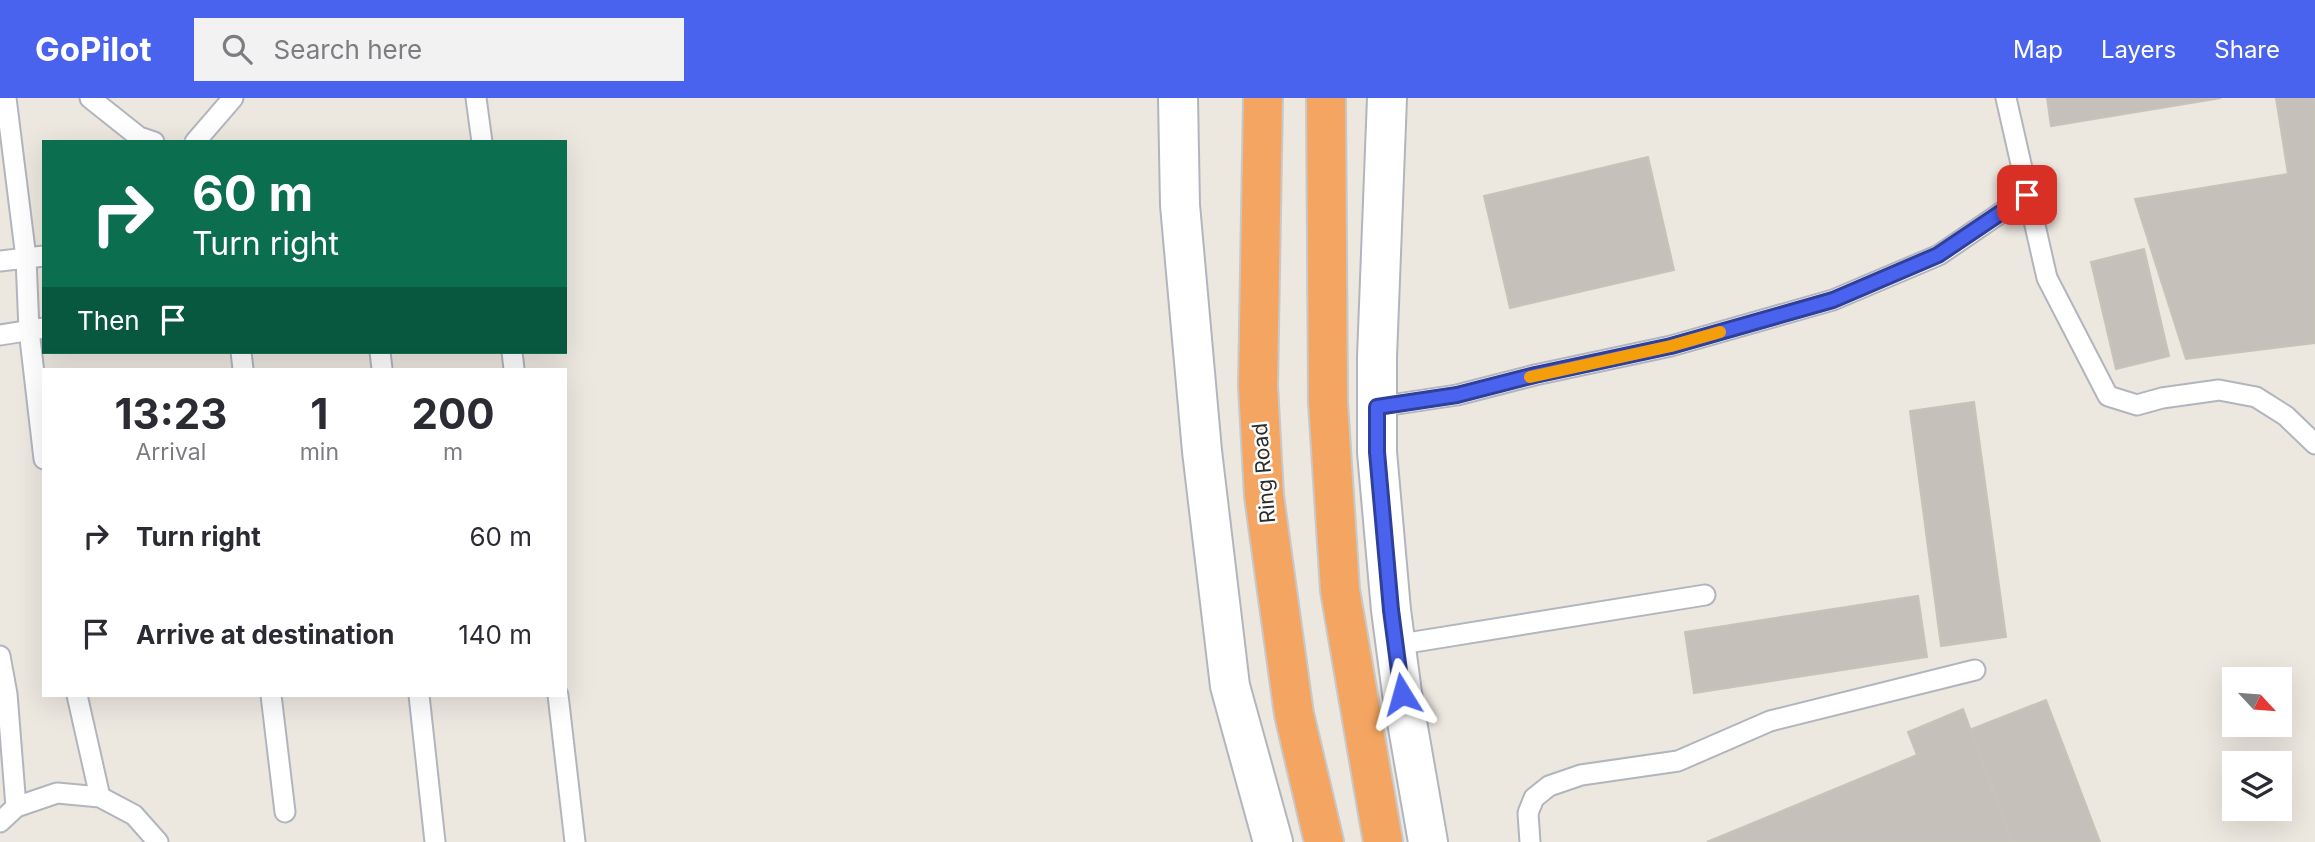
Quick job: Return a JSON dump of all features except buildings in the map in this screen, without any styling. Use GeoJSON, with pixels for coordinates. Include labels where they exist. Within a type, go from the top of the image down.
{"type":"FeatureCollection","features":[{"type":"Feature","properties":{"kind":"highway","name":"Ring Road"},"geometry":{"type":"LineString","coordinates":[[1263,98],[1258,386],[1264,496],[1294,714],[1324,842]]}},
{"type":"Feature","properties":{"kind":"highway"},"geometry":{"type":"LineString","coordinates":[[1326,98],[1328,402],[1340,590],[1383,842]]}},
{"type":"Feature","properties":{"kind":"highway"},"geometry":{"type":"LineString","coordinates":[[1327,220],[1347,141],[1350,98]]}},
{"type":"Feature","properties":{"kind":"street"},"geometry":{"type":"LineString","coordinates":[[1178,98],[1180,205],[1198,410],[1230,686],[1273,842]]}},
{"type":"Feature","properties":{"kind":"street"},"geometry":{"type":"LineString","coordinates":[[1387,98],[1377,452],[1395,645],[1428,842]]}},
{"type":"Feature","properties":{"kind":"lane"},"geometry":{"type":"LineString","coordinates":[[6,98],[35,257],[42,422]]}},
{"type":"Feature","properties":{"kind":"lane"},"geometry":{"type":"LineString","coordinates":[[90,98],[139,137],[148,140]]}},
{"type":"Feature","properties":{"kind":"lane"},"geometry":{"type":"LineString","coordinates":[[197,140],[233,98]]}},
{"type":"Feature","properties":{"kind":"lane"},"geometry":{"type":"LineString","coordinates":[[476,98],[482,140]]}},
{"type":"Feature","properties":{"kind":"lane"},"geometry":{"type":"LineString","coordinates":[[2006,98],[2047,278],[2108,396],[2137,405],[2162,398],[2219,390],[2256,397],[2286,416],[2315,444]]}},
{"type":"Feature","properties":{"kind":"lane"},"geometry":{"type":"LineString","coordinates":[[1377,407],[1457,395],[1671,346],[1833,300],[1938,255],[2027,195]]}},
{"type":"Feature","properties":{"kind":"lane"},"geometry":{"type":"LineString","coordinates":[[0,261],[35,257]]}},
{"type":"Feature","properties":{"kind":"lane"},"geometry":{"type":"LineString","coordinates":[[0,335],[37,329]]}},
{"type":"Feature","properties":{"kind":"lane"},"geometry":{"type":"LineString","coordinates":[[1395,645],[1705,595]]}},
{"type":"Feature","properties":{"kind":"lane"},"geometry":{"type":"LineString","coordinates":[[0,656],[16,807]]}},
{"type":"Feature","properties":{"kind":"lane"},"geometry":{"type":"LineString","coordinates":[[1530,842],[1528,813],[1534,799],[1549,786],[1581,775],[1678,761],[1770,721],[1975,670]]}},
{"type":"Feature","properties":{"kind":"lane"},"geometry":{"type":"LineString","coordinates":[[77,697],[100,797]]}},
{"type":"Feature","properties":{"kind":"lane"},"geometry":{"type":"LineString","coordinates":[[271,697],[285,812]]}},
{"type":"Feature","properties":{"kind":"lane"},"geometry":{"type":"LineString","coordinates":[[419,697],[435,842]]}},
{"type":"Feature","properties":{"kind":"lane"},"geometry":{"type":"LineString","coordinates":[[558,697],[575,842]]}},
{"type":"Feature","properties":{"kind":"lane"},"geometry":{"type":"LineString","coordinates":[[0,822],[16,807],[57,793],[100,797],[134,814],[158,842]]}},
{"type":"Feature","properties":{"kind":"slow traffic"},"geometry":{"type":"LineString","coordinates":[[1530,377],[1671,346],[1720,332]]}},
{"type":"Feature","properties":{"kind":"route"},"geometry":{"type":"LineString","coordinates":[[1402,694],[1391,610],[1377,452],[1377,407],[1457,395],[1671,346],[1833,300],[1938,255],[2027,195]]}}]}
